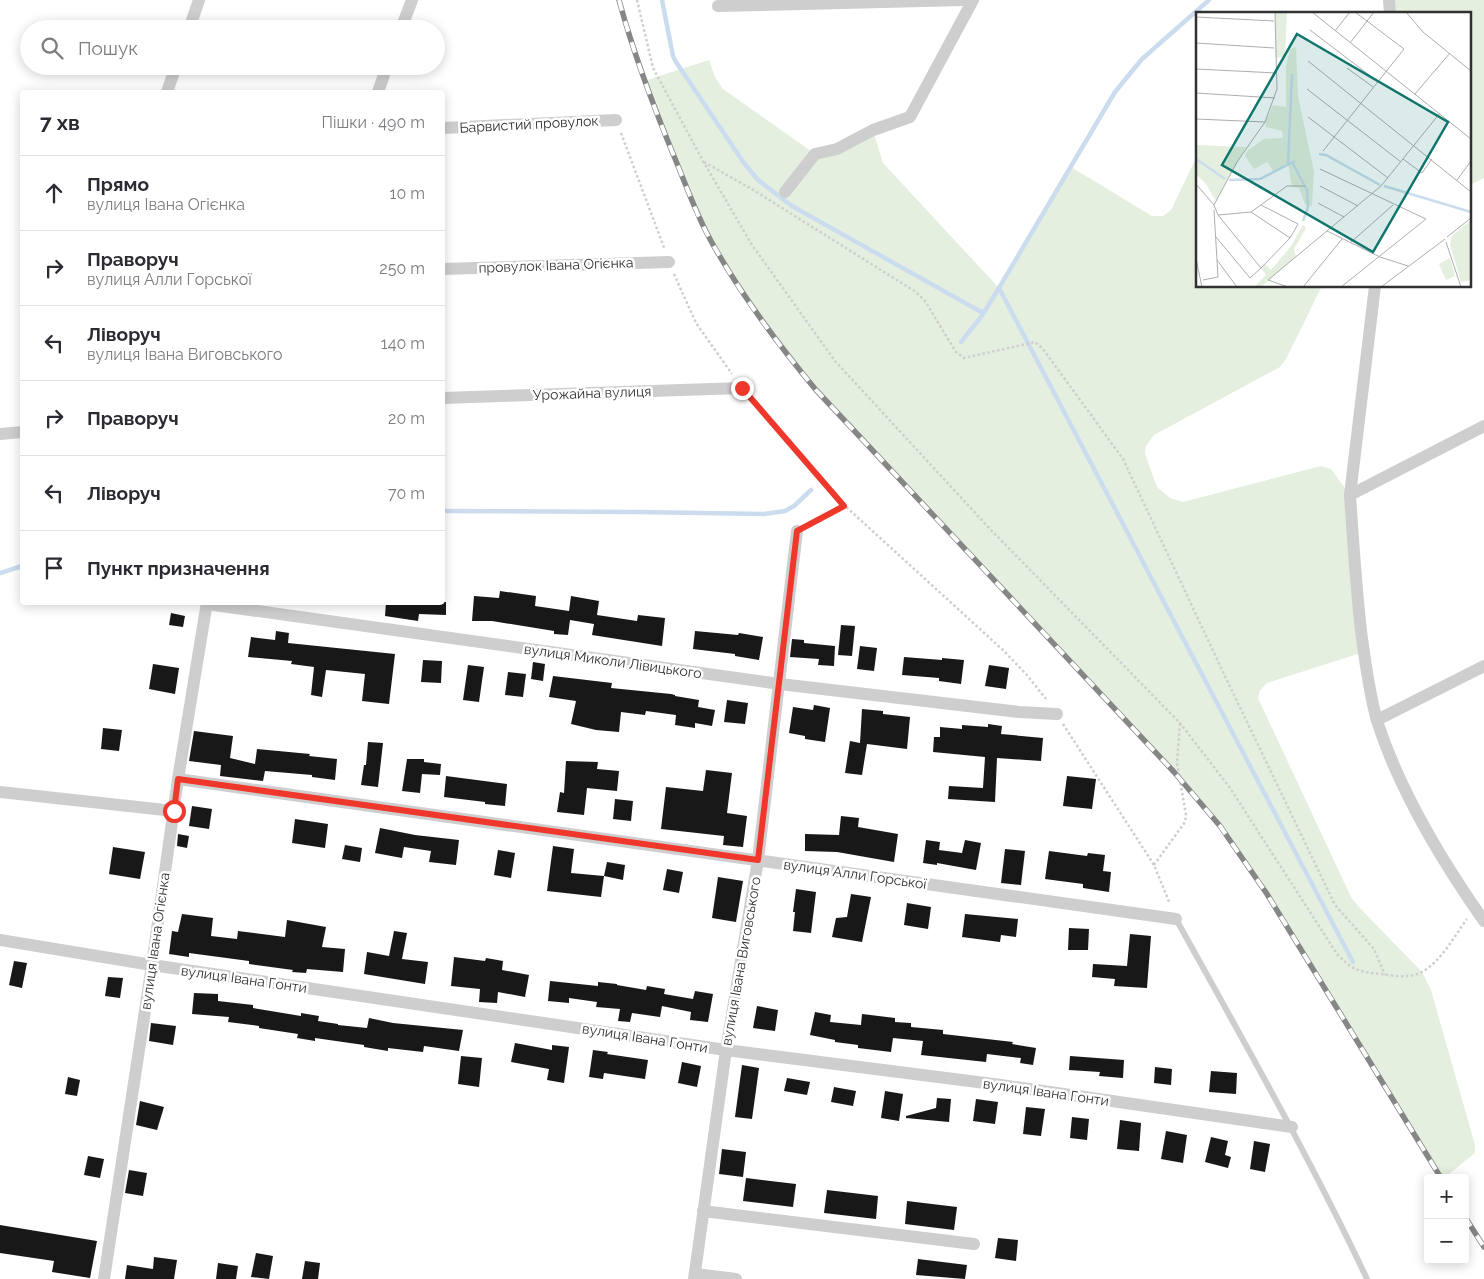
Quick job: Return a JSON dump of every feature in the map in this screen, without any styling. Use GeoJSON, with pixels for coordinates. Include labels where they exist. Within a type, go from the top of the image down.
{"type":"FeatureCollection","features":[{"type":"Feature","properties":{"kind":"street"},"geometry":{"type":"LineString","coordinates":[[192,20],[198,0]]}},
{"type":"Feature","properties":{"kind":"street"},"geometry":{"type":"LineString","coordinates":[[404,20],[412,0]]}},
{"type":"Feature","properties":{"kind":"street"},"geometry":{"type":"LineString","coordinates":[[718,6],[963,0]]}},
{"type":"Feature","properties":{"kind":"street"},"geometry":{"type":"LineString","coordinates":[[785,192],[815,154],[836,149],[873,130],[910,117],[973,0]]}},
{"type":"Feature","properties":{"kind":"street"},"geometry":{"type":"LineString","coordinates":[[168,90],[173,75]]}},
{"type":"Feature","properties":{"kind":"street"},"geometry":{"type":"LineString","coordinates":[[379,90],[384,75]]}},
{"type":"Feature","properties":{"kind":"street","name":"Барвистий провулок"},"geometry":{"type":"LineString","coordinates":[[445,128],[616,120]]}},
{"type":"Feature","properties":{"kind":"street","name":"провулок Івана Огієнка"},"geometry":{"type":"LineString","coordinates":[[445,269],[669,262]]}},
{"type":"Feature","properties":{"kind":"street"},"geometry":{"type":"LineString","coordinates":[[1375,288],[1350,495],[1355,579],[1369,685],[1377,720],[1392,758],[1421,819],[1479,905],[1484,920]]}},
{"type":"Feature","properties":{"kind":"street","name":"Урожайна вулиця"},"geometry":{"type":"LineString","coordinates":[[445,398],[742,388]]}},
{"type":"Feature","properties":{"kind":"street"},"geometry":{"type":"LineString","coordinates":[[1350,495],[1484,426]]}},
{"type":"Feature","properties":{"kind":"street"},"geometry":{"type":"LineString","coordinates":[[0,434],[20,432]]}},
{"type":"Feature","properties":{"kind":"street","name":"вулиця Івана Виговського"},"geometry":{"type":"LineString","coordinates":[[694,1276],[726,1050],[758,860],[797,531]]}},
{"type":"Feature","properties":{"kind":"street","name":"вулиця Івана Огієнка"},"geometry":{"type":"LineString","coordinates":[[104,1279],[152,965],[178,779],[207,605]]}},
{"type":"Feature","properties":{"kind":"street","name":"вулиця Миколи Лівицького"},"geometry":{"type":"LineString","coordinates":[[221,605],[780,684],[1019,712],[1056,714]]}},
{"type":"Feature","properties":{"kind":"street"},"geometry":{"type":"LineString","coordinates":[[1377,720],[1484,666]]}},
{"type":"Feature","properties":{"kind":"street","name":"вулиця Алли Горської"},"geometry":{"type":"LineString","coordinates":[[178,779],[1176,919]]}},
{"type":"Feature","properties":{"kind":"street"},"geometry":{"type":"LineString","coordinates":[[0,792],[174,811]]}},
{"type":"Feature","properties":{"kind":"street","name":"вулиця Івана Гонти"},"geometry":{"type":"LineString","coordinates":[[0,940],[152,965],[726,1050],[1001,1085],[1292,1127]]}},
{"type":"Feature","properties":{"kind":"street"},"geometry":{"type":"LineString","coordinates":[[703,1211],[974,1244]]}},
{"type":"Feature","properties":{"kind":"street"},"geometry":{"type":"LineString","coordinates":[[694,1276],[736,1279]]}},
{"type":"Feature","properties":{"kind":"lane"},"geometry":{"type":"LineString","coordinates":[[1176,919],[1292,1127],[1367,1279]]}},
{"type":"Feature","properties":{"kind":"path"},"geometry":{"type":"LineString","coordinates":[[637,0],[653,68],[703,161],[752,245],[835,361],[991,530],[1180,723],[1230,788],[1337,954],[1349,967],[1363,972],[1409,976],[1422,972],[1438,958],[1479,905]]}},
{"type":"Feature","properties":{"kind":"path"},"geometry":{"type":"LineString","coordinates":[[616,120],[669,262],[696,323],[742,388],[844,506],[1015,662],[1041,692],[1154,865],[1176,919]]}},
{"type":"Feature","properties":{"kind":"path"},"geometry":{"type":"LineString","coordinates":[[703,161],[755,191],[916,292],[925,301],[960,356],[964,358],[1035,342],[1043,349],[1123,460],[1335,905],[1374,949],[1385,974]]}},
{"type":"Feature","properties":{"kind":"path"},"geometry":{"type":"LineString","coordinates":[[797,531],[844,506]]}},
{"type":"Feature","properties":{"kind":"path"},"geometry":{"type":"LineString","coordinates":[[1154,865],[1185,822],[1186,815],[1177,763],[1180,723]]}},
{"type":"Feature","properties":{"kind":"green space"},"geometry":{"type":"Polygon","coordinates":[[[1389,0],[1484,0],[1484,178],[1472,184],[1472,12],[1390,12],[1389,0]]]}},
{"type":"Feature","properties":{"kind":"green space"},"geometry":{"type":"Polygon","coordinates":[[[709,60],[715,77],[723,89],[815,154],[873,130],[883,163],[999,288],[1071,167],[1152,216],[1163,216],[1171,210],[1196,158],[1196,288],[1321,288],[1286,359],[1280,367],[1154,435],[1146,446],[1145,454],[1157,487],[1170,498],[1183,502],[1321,466],[1331,469],[1350,495],[1364,652],[1267,683],[1260,690],[1258,698],[1351,897],[1422,972],[1431,990],[1475,1145],[1475,1153],[1449,1174],[1439,1174],[1267,894],[1220,826],[1174,772],[816,390],[746,299],[710,240],[683,182],[644,81],[709,60]]]}},
{"type":"Feature","properties":{"kind":"building"},"geometry":{"type":"Polygon","coordinates":[[[500,591],[536,596],[535,606],[569,611],[571,596],[599,601],[597,615],[637,621],[638,615],[665,618],[662,646],[592,635],[594,624],[570,620],[568,635],[554,634],[554,631],[492,621],[472,621],[474,596],[499,598],[500,591]]]}},
{"type":"Feature","properties":{"kind":"building"},"geometry":{"type":"Polygon","coordinates":[[[446,602],[446,615],[419,614],[418,621],[385,616],[386,605],[445,605],[446,602]]]}},
{"type":"Feature","properties":{"kind":"building"},"geometry":{"type":"Polygon","coordinates":[[[171,613],[185,616],[183,627],[169,625],[171,613]]]}},
{"type":"Feature","properties":{"kind":"building"},"geometry":{"type":"Polygon","coordinates":[[[841,625],[855,626],[852,656],[838,655],[841,625]]]}},
{"type":"Feature","properties":{"kind":"building"},"geometry":{"type":"Polygon","coordinates":[[[276,631],[289,633],[288,643],[395,654],[389,704],[362,701],[365,674],[326,670],[322,697],[311,695],[314,667],[291,664],[292,661],[248,657],[251,637],[275,640],[276,631]]]}},
{"type":"Feature","properties":{"kind":"building"},"geometry":{"type":"Polygon","coordinates":[[[695,631],[738,635],[739,633],[763,637],[759,660],[735,656],[735,654],[693,649],[695,631]]]}},
{"type":"Feature","properties":{"kind":"building"},"geometry":{"type":"Polygon","coordinates":[[[792,639],[804,640],[804,643],[835,646],[834,666],[818,665],[819,659],[790,657],[792,639]]]}},
{"type":"Feature","properties":{"kind":"building"},"geometry":{"type":"Polygon","coordinates":[[[860,646],[877,648],[874,671],[857,669],[860,646]]]}},
{"type":"Feature","properties":{"kind":"building"},"geometry":{"type":"Polygon","coordinates":[[[904,657],[964,660],[961,684],[939,681],[939,678],[902,675],[904,657]]]}},
{"type":"Feature","properties":{"kind":"building"},"geometry":{"type":"Polygon","coordinates":[[[423,660],[442,661],[441,683],[421,682],[423,660]]]}},
{"type":"Feature","properties":{"kind":"building"},"geometry":{"type":"Polygon","coordinates":[[[533,662],[545,664],[543,681],[531,679],[533,662]]]}},
{"type":"Feature","properties":{"kind":"building"},"geometry":{"type":"Polygon","coordinates":[[[153,664],[179,668],[175,694],[149,689],[153,664]]]}},
{"type":"Feature","properties":{"kind":"building"},"geometry":{"type":"Polygon","coordinates":[[[468,665],[484,667],[479,702],[463,700],[468,665]]]}},
{"type":"Feature","properties":{"kind":"building"},"geometry":{"type":"Polygon","coordinates":[[[989,665],[1009,668],[1006,689],[985,686],[989,665]]]}},
{"type":"Feature","properties":{"kind":"building"},"geometry":{"type":"Polygon","coordinates":[[[508,672],[526,674],[523,697],[505,695],[508,672]]]}},
{"type":"Feature","properties":{"kind":"building"},"geometry":{"type":"Polygon","coordinates":[[[553,676],[612,683],[611,688],[671,694],[699,700],[698,707],[715,710],[712,726],[695,723],[695,728],[675,725],[676,715],[646,711],[645,715],[621,712],[619,732],[596,730],[571,724],[576,701],[549,697],[553,676]]]}},
{"type":"Feature","properties":{"kind":"building"},"geometry":{"type":"Polygon","coordinates":[[[727,700],[748,703],[745,724],[724,722],[727,700]]]}},
{"type":"Feature","properties":{"kind":"building"},"geometry":{"type":"Polygon","coordinates":[[[814,705],[830,708],[825,742],[805,739],[805,736],[789,733],[793,707],[813,710],[814,705]]]}},
{"type":"Feature","properties":{"kind":"building"},"geometry":{"type":"Polygon","coordinates":[[[862,709],[910,717],[907,749],[867,744],[862,775],[845,773],[850,741],[860,743],[862,709]]]}},
{"type":"Feature","properties":{"kind":"building"},"geometry":{"type":"Polygon","coordinates":[[[988,724],[1002,726],[1001,734],[1043,738],[1041,761],[997,758],[995,802],[948,799],[949,786],[983,788],[985,757],[933,752],[934,737],[940,737],[940,727],[962,729],[962,725],[988,727],[988,724]]]}},
{"type":"Feature","properties":{"kind":"building"},"geometry":{"type":"Polygon","coordinates":[[[103,728],[122,730],[119,751],[101,749],[103,728]]]}},
{"type":"Feature","properties":{"kind":"building"},"geometry":{"type":"Polygon","coordinates":[[[194,731],[233,736],[230,758],[255,764],[257,749],[310,754],[309,756],[337,759],[335,780],[312,777],[312,775],[265,771],[263,781],[220,776],[221,765],[189,761],[194,731]]]}},
{"type":"Feature","properties":{"kind":"building"},"geometry":{"type":"Polygon","coordinates":[[[368,742],[383,743],[378,787],[361,785],[364,765],[366,765],[368,742]]]}},
{"type":"Feature","properties":{"kind":"building"},"geometry":{"type":"Polygon","coordinates":[[[407,759],[424,759],[424,762],[441,764],[440,775],[422,774],[420,793],[402,791],[407,759]]]}},
{"type":"Feature","properties":{"kind":"building"},"geometry":{"type":"Polygon","coordinates":[[[566,761],[598,762],[597,769],[619,771],[617,791],[587,788],[584,815],[557,812],[560,792],[564,793],[566,761]]]}},
{"type":"Feature","properties":{"kind":"building"},"geometry":{"type":"Polygon","coordinates":[[[706,770],[732,773],[727,813],[747,816],[743,847],[723,845],[724,836],[661,829],[666,787],[703,791],[706,770]]]}},
{"type":"Feature","properties":{"kind":"building"},"geometry":{"type":"Polygon","coordinates":[[[446,776],[507,784],[505,806],[444,797],[446,776]]]}},
{"type":"Feature","properties":{"kind":"building"},"geometry":{"type":"Polygon","coordinates":[[[1067,776],[1096,779],[1092,809],[1063,806],[1067,776]]]}},
{"type":"Feature","properties":{"kind":"building"},"geometry":{"type":"Polygon","coordinates":[[[615,799],[633,801],[631,821],[613,819],[615,799]]]}},
{"type":"Feature","properties":{"kind":"building"},"geometry":{"type":"Polygon","coordinates":[[[192,806],[212,809],[209,829],[189,826],[192,806]]]}},
{"type":"Feature","properties":{"kind":"building"},"geometry":{"type":"Polygon","coordinates":[[[841,816],[859,818],[858,827],[898,834],[894,862],[837,852],[805,851],[805,834],[839,835],[841,816]]]}},
{"type":"Feature","properties":{"kind":"building"},"geometry":{"type":"Polygon","coordinates":[[[295,819],[328,824],[325,848],[292,843],[295,819]]]}},
{"type":"Feature","properties":{"kind":"building"},"geometry":{"type":"Polygon","coordinates":[[[380,828],[415,835],[459,840],[456,865],[429,862],[431,851],[404,847],[402,858],[375,853],[380,828]]]}},
{"type":"Feature","properties":{"kind":"building"},"geometry":{"type":"Polygon","coordinates":[[[178,834],[189,836],[187,848],[177,846],[178,834]]]}},
{"type":"Feature","properties":{"kind":"building"},"geometry":{"type":"Polygon","coordinates":[[[926,840],[940,842],[939,850],[962,853],[965,840],[981,843],[976,870],[937,863],[937,865],[923,863],[926,840]]]}},
{"type":"Feature","properties":{"kind":"building"},"geometry":{"type":"Polygon","coordinates":[[[345,845],[362,848],[360,862],[342,859],[345,845]]]}},
{"type":"Feature","properties":{"kind":"building"},"geometry":{"type":"Polygon","coordinates":[[[553,846],[574,849],[571,873],[604,876],[601,897],[547,891],[553,846]]]}},
{"type":"Feature","properties":{"kind":"building"},"geometry":{"type":"Polygon","coordinates":[[[113,847],[145,852],[140,879],[109,874],[113,847]]]}},
{"type":"Feature","properties":{"kind":"building"},"geometry":{"type":"Polygon","coordinates":[[[1005,849],[1025,851],[1021,885],[1001,883],[1005,849]]]}},
{"type":"Feature","properties":{"kind":"building"},"geometry":{"type":"Polygon","coordinates":[[[498,850],[515,853],[511,878],[494,875],[498,850]]]}},
{"type":"Feature","properties":{"kind":"building"},"geometry":{"type":"Polygon","coordinates":[[[1049,851],[1087,856],[1088,853],[1105,855],[1103,871],[1111,872],[1109,892],[1083,888],[1083,884],[1045,879],[1049,851]]]}},
{"type":"Feature","properties":{"kind":"building"},"geometry":{"type":"Polygon","coordinates":[[[607,862],[625,865],[623,880],[604,876],[607,862]]]}},
{"type":"Feature","properties":{"kind":"building"},"geometry":{"type":"Polygon","coordinates":[[[667,869],[683,872],[679,893],[663,890],[667,869]]]}},
{"type":"Feature","properties":{"kind":"building"},"geometry":{"type":"Polygon","coordinates":[[[718,877],[743,881],[736,922],[712,918],[718,877]]]}},
{"type":"Feature","properties":{"kind":"building"},"geometry":{"type":"Polygon","coordinates":[[[796,889],[816,892],[811,933],[793,931],[796,889]]]}},
{"type":"Feature","properties":{"kind":"building"},"geometry":{"type":"Polygon","coordinates":[[[851,894],[871,897],[862,942],[832,937],[836,918],[847,917],[851,894]]]}},
{"type":"Feature","properties":{"kind":"building"},"geometry":{"type":"Polygon","coordinates":[[[907,903],[931,907],[928,929],[904,925],[907,903]]]}},
{"type":"Feature","properties":{"kind":"building"},"geometry":{"type":"Polygon","coordinates":[[[182,914],[213,918],[211,936],[237,939],[238,931],[285,937],[287,920],[326,927],[322,947],[345,949],[343,972],[307,969],[306,973],[292,972],[293,970],[249,964],[249,961],[189,953],[189,957],[169,954],[172,931],[178,932],[182,914]]]}},
{"type":"Feature","properties":{"kind":"building"},"geometry":{"type":"Polygon","coordinates":[[[965,914],[1018,919],[1016,937],[1001,935],[1000,942],[962,937],[965,914]]]}},
{"type":"Feature","properties":{"kind":"building"},"geometry":{"type":"Polygon","coordinates":[[[1069,928],[1089,929],[1088,950],[1068,950],[1069,928]]]}},
{"type":"Feature","properties":{"kind":"building"},"geometry":{"type":"Polygon","coordinates":[[[394,931],[407,933],[402,959],[428,962],[425,984],[364,974],[367,952],[389,956],[394,931]]]}},
{"type":"Feature","properties":{"kind":"building"},"geometry":{"type":"Polygon","coordinates":[[[1130,934],[1151,936],[1147,988],[1114,986],[1115,979],[1092,977],[1093,964],[1127,966],[1130,934]]]}},
{"type":"Feature","properties":{"kind":"building"},"geometry":{"type":"Polygon","coordinates":[[[454,957],[485,961],[486,958],[503,961],[502,970],[529,975],[525,997],[498,992],[497,1003],[479,1002],[480,989],[451,986],[454,957]]]}},
{"type":"Feature","properties":{"kind":"building"},"geometry":{"type":"Polygon","coordinates":[[[14,961],[27,963],[22,988],[9,985],[14,961]]]}},
{"type":"Feature","properties":{"kind":"building"},"geometry":{"type":"Polygon","coordinates":[[[108,977],[123,978],[120,998],[105,996],[108,977]]]}},
{"type":"Feature","properties":{"kind":"building"},"geometry":{"type":"Polygon","coordinates":[[[550,981],[598,986],[598,982],[646,990],[647,986],[665,989],[664,994],[693,999],[695,991],[713,994],[708,1022],[690,1020],[691,1012],[662,1006],[660,1017],[632,1013],[630,1022],[618,1021],[620,1009],[596,1007],[597,1002],[569,998],[569,1003],[548,1001],[550,981]]]}},
{"type":"Feature","properties":{"kind":"building"},"geometry":{"type":"Polygon","coordinates":[[[194,993],[218,994],[218,1001],[253,1005],[253,1008],[301,1016],[301,1013],[319,1016],[318,1021],[338,1025],[367,1028],[369,1018],[393,1023],[463,1030],[459,1051],[424,1046],[423,1052],[388,1048],[388,1051],[364,1047],[364,1045],[315,1038],[315,1041],[297,1038],[298,1034],[228,1022],[229,1017],[192,1014],[194,993]]]}},
{"type":"Feature","properties":{"kind":"building"},"geometry":{"type":"Polygon","coordinates":[[[757,1006],[778,1010],[775,1031],[753,1028],[757,1006]]]}},
{"type":"Feature","properties":{"kind":"building"},"geometry":{"type":"Polygon","coordinates":[[[815,1012],[831,1015],[830,1022],[861,1025],[862,1014],[895,1018],[895,1022],[911,1023],[911,1027],[943,1030],[943,1034],[1013,1042],[1012,1044],[1036,1048],[1033,1065],[1020,1063],[1021,1058],[987,1054],[986,1062],[921,1055],[923,1041],[893,1038],[891,1052],[858,1048],[858,1045],[835,1042],[835,1040],[810,1035],[815,1012]]]}},
{"type":"Feature","properties":{"kind":"building"},"geometry":{"type":"Polygon","coordinates":[[[151,1023],[176,1026],[173,1045],[149,1041],[151,1023]]]}},
{"type":"Feature","properties":{"kind":"building"},"geometry":{"type":"Polygon","coordinates":[[[515,1043],[552,1050],[552,1045],[569,1047],[564,1083],[547,1080],[549,1069],[511,1062],[515,1043]]]}},
{"type":"Feature","properties":{"kind":"building"},"geometry":{"type":"Polygon","coordinates":[[[593,1050],[648,1060],[645,1079],[604,1073],[603,1079],[589,1077],[593,1050]]]}},
{"type":"Feature","properties":{"kind":"building"},"geometry":{"type":"Polygon","coordinates":[[[461,1056],[482,1058],[479,1087],[458,1084],[461,1056]]]}},
{"type":"Feature","properties":{"kind":"building"},"geometry":{"type":"Polygon","coordinates":[[[1070,1056],[1124,1060],[1123,1078],[1099,1076],[1100,1072],[1069,1070],[1070,1056]]]}},
{"type":"Feature","properties":{"kind":"building"},"geometry":{"type":"Polygon","coordinates":[[[682,1062],[701,1066],[697,1087],[678,1083],[682,1062]]]}},
{"type":"Feature","properties":{"kind":"building"},"geometry":{"type":"Polygon","coordinates":[[[742,1065],[759,1068],[752,1119],[735,1117],[742,1065]]]}},
{"type":"Feature","properties":{"kind":"building"},"geometry":{"type":"Polygon","coordinates":[[[1155,1067],[1172,1069],[1171,1085],[1154,1083],[1155,1067]]]}},
{"type":"Feature","properties":{"kind":"building"},"geometry":{"type":"Polygon","coordinates":[[[1211,1071],[1237,1073],[1236,1094],[1209,1092],[1211,1071]]]}},
{"type":"Feature","properties":{"kind":"building"},"geometry":{"type":"Polygon","coordinates":[[[68,1077],[80,1080],[77,1096],[65,1094],[68,1077]]]}},
{"type":"Feature","properties":{"kind":"building"},"geometry":{"type":"Polygon","coordinates":[[[787,1078],[810,1082],[807,1095],[784,1091],[787,1078]]]}},
{"type":"Feature","properties":{"kind":"building"},"geometry":{"type":"Polygon","coordinates":[[[834,1087],[856,1091],[853,1106],[831,1102],[834,1087]]]}},
{"type":"Feature","properties":{"kind":"building"},"geometry":{"type":"Polygon","coordinates":[[[885,1091],[903,1094],[899,1121],[881,1118],[885,1091]]]}},
{"type":"Feature","properties":{"kind":"building"},"geometry":{"type":"Polygon","coordinates":[[[937,1098],[951,1099],[949,1122],[906,1118],[906,1116],[936,1108],[937,1098]]]}},
{"type":"Feature","properties":{"kind":"building"},"geometry":{"type":"Polygon","coordinates":[[[976,1099],[998,1102],[995,1124],[973,1121],[976,1099]]]}},
{"type":"Feature","properties":{"kind":"building"},"geometry":{"type":"Polygon","coordinates":[[[140,1101],[164,1107],[157,1130],[136,1125],[140,1101]]]}},
{"type":"Feature","properties":{"kind":"building"},"geometry":{"type":"Polygon","coordinates":[[[1026,1107],[1045,1109],[1041,1136],[1023,1134],[1026,1107]]]}},
{"type":"Feature","properties":{"kind":"building"},"geometry":{"type":"Polygon","coordinates":[[[1072,1117],[1089,1119],[1087,1140],[1070,1138],[1072,1117]]]}},
{"type":"Feature","properties":{"kind":"building"},"geometry":{"type":"Polygon","coordinates":[[[1120,1120],[1141,1123],[1139,1151],[1117,1149],[1120,1120]]]}},
{"type":"Feature","properties":{"kind":"building"},"geometry":{"type":"Polygon","coordinates":[[[1166,1131],[1187,1135],[1183,1163],[1161,1159],[1166,1131]]]}},
{"type":"Feature","properties":{"kind":"building"},"geometry":{"type":"Polygon","coordinates":[[[1211,1137],[1228,1141],[1225,1155],[1231,1157],[1228,1168],[1205,1162],[1211,1137]]]}},
{"type":"Feature","properties":{"kind":"building"},"geometry":{"type":"Polygon","coordinates":[[[1254,1141],[1270,1144],[1265,1172],[1250,1169],[1254,1141]]]}},
{"type":"Feature","properties":{"kind":"building"},"geometry":{"type":"Polygon","coordinates":[[[722,1149],[746,1152],[743,1177],[719,1174],[722,1149]]]}},
{"type":"Feature","properties":{"kind":"building"},"geometry":{"type":"Polygon","coordinates":[[[88,1156],[104,1159],[100,1178],[84,1175],[88,1156]]]}},
{"type":"Feature","properties":{"kind":"building"},"geometry":{"type":"Polygon","coordinates":[[[129,1170],[147,1173],[143,1196],[125,1193],[129,1170]]]}},
{"type":"Feature","properties":{"kind":"building"},"geometry":{"type":"Polygon","coordinates":[[[746,1178],[796,1184],[793,1207],[743,1201],[746,1178]]]}},
{"type":"Feature","properties":{"kind":"building"},"geometry":{"type":"Polygon","coordinates":[[[827,1190],[878,1196],[876,1219],[824,1213],[827,1190]]]}},
{"type":"Feature","properties":{"kind":"building"},"geometry":{"type":"Polygon","coordinates":[[[907,1201],[957,1207],[954,1230],[905,1224],[907,1201]]]}},
{"type":"Feature","properties":{"kind":"building"},"geometry":{"type":"Polygon","coordinates":[[[0,1225],[97,1241],[90,1278],[52,1272],[54,1261],[0,1253],[0,1225]]]}},
{"type":"Feature","properties":{"kind":"building"},"geometry":{"type":"Polygon","coordinates":[[[998,1238],[1018,1240],[1016,1261],[995,1258],[998,1238]]]}},
{"type":"Feature","properties":{"kind":"building"},"geometry":{"type":"Polygon","coordinates":[[[256,1253],[273,1256],[269,1279],[251,1277],[256,1253]]]}},
{"type":"Feature","properties":{"kind":"building"},"geometry":{"type":"Polygon","coordinates":[[[154,1257],[177,1260],[174,1279],[125,1279],[127,1265],[153,1269],[154,1257]]]}},
{"type":"Feature","properties":{"kind":"building"},"geometry":{"type":"Polygon","coordinates":[[[918,1259],[967,1265],[965,1279],[916,1275],[918,1259]]]}},
{"type":"Feature","properties":{"kind":"building"},"geometry":{"type":"Polygon","coordinates":[[[305,1261],[320,1263],[318,1279],[302,1279],[305,1261]]]}},
{"type":"Feature","properties":{"kind":"building"},"geometry":{"type":"Polygon","coordinates":[[[218,1263],[238,1266],[236,1279],[216,1279],[218,1263]]]}},
{"type":"Feature","properties":{"kind":"waterway"},"geometry":{"type":"LineString","coordinates":[[662,0],[673,56],[676,62],[744,163],[758,180],[792,206],[983,313]]}},
{"type":"Feature","properties":{"kind":"waterway"},"geometry":{"type":"LineString","coordinates":[[961,342],[981,317],[999,288],[1115,92],[1142,59],[1209,0]]}},
{"type":"Feature","properties":{"kind":"waterway"},"geometry":{"type":"LineString","coordinates":[[999,288],[1353,962]]}},
{"type":"Feature","properties":{"kind":"waterway"},"geometry":{"type":"LineString","coordinates":[[445,511],[764,514],[785,511],[794,506],[811,490]]}},
{"type":"Feature","properties":{"kind":"waterway"},"geometry":{"type":"LineString","coordinates":[[0,573],[20,567]]}},
{"type":"Feature","properties":{"kind":"railway"},"geometry":{"type":"LineString","coordinates":[[619,0],[645,81],[697,212],[723,261],[760,318],[816,390],[1174,772],[1220,826],[1267,894],[1439,1174]]}},
{"type":"Feature","properties":{"kind":"railway"},"geometry":{"type":"LineString","coordinates":[[1466,1219],[1484,1247]]}},
{"type":"Feature","properties":{"kind":"route"},"geometry":{"type":"LineString","coordinates":[[174,811],[178,779],[758,860],[797,531],[844,506],[742,388]]}}]}
